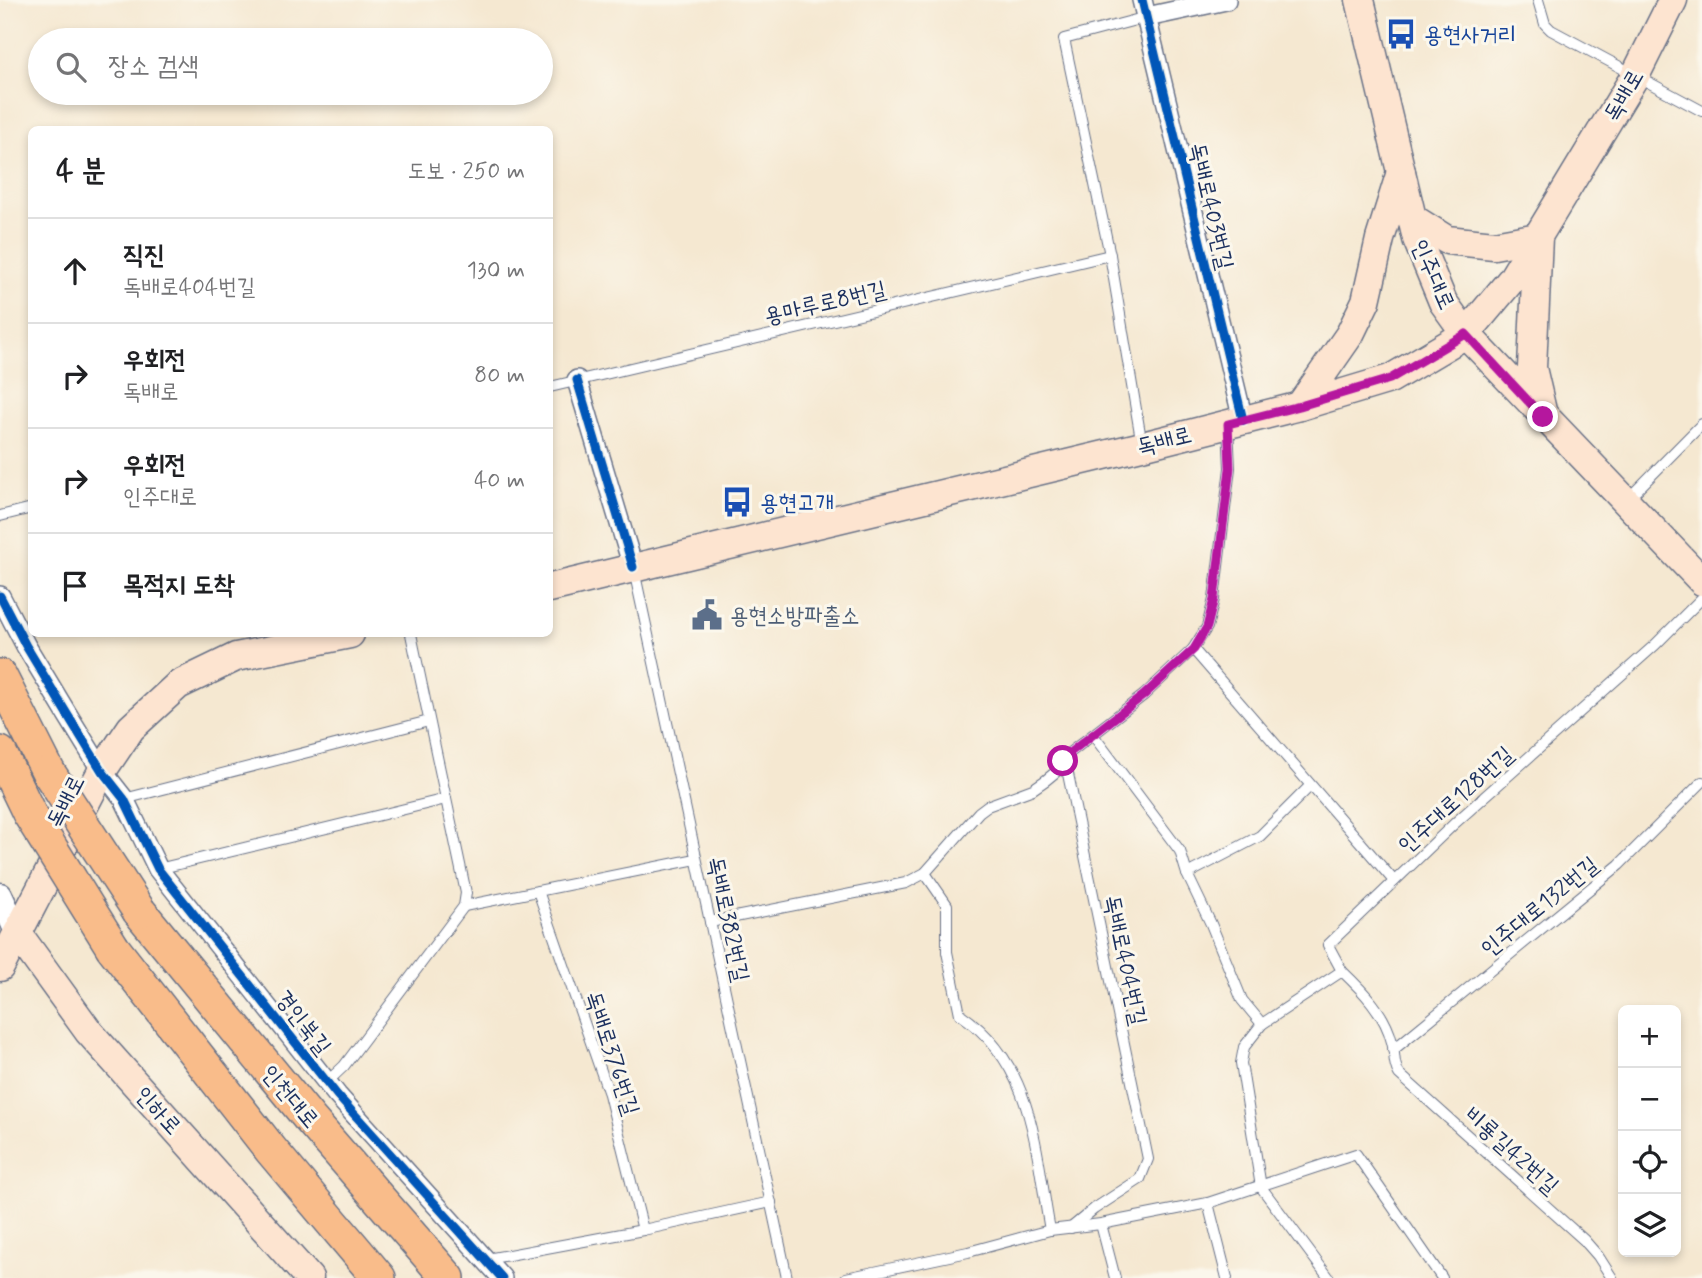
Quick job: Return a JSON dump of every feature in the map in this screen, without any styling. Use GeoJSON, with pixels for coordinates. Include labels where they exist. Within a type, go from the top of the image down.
{"type":"FeatureCollection","features":[{"type":"Feature","properties":{"kind":"highway","name":"인천대로"},"geometry":{"type":"LineString","coordinates":[[0,676],[49,773],[139,911],[309,1118],[448,1278]]}},
{"type":"Feature","properties":{"kind":"highway","name":"인천대로"},"geometry":{"type":"LineString","coordinates":[[0,753],[29,813],[113,948],[271,1150],[379,1278]]}},
{"type":"Feature","properties":{"kind":"main road","name":"인주대로"},"geometry":{"type":"LineString","coordinates":[[1360,0],[1417,239],[1443,302],[1466,334],[1543,417],[1702,581]]}},
{"type":"Feature","properties":{"kind":"main road","name":"독배로"},"geometry":{"type":"LineString","coordinates":[[553,586],[1142,446],[1300,406],[1390,379],[1466,334],[1512,279],[1635,76],[1673,0]]}},
{"type":"Feature","properties":{"kind":"main road"},"geometry":{"type":"LineString","coordinates":[[1300,406],[1350,334],[1366,301],[1380,239],[1401,172]]}},
{"type":"Feature","properties":{"kind":"main road"},"geometry":{"type":"LineString","coordinates":[[1412,218],[1447,240],[1460,242],[1494,245],[1538,237],[1532,368],[1543,417]]}},
{"type":"Feature","properties":{"kind":"main road","name":"독배로"},"geometry":{"type":"LineString","coordinates":[[0,967],[102,771],[131,728],[178,685],[236,657],[335,637]]}},
{"type":"Feature","properties":{"kind":"main road","name":"인하로"},"geometry":{"type":"LineString","coordinates":[[18,934],[89,1032],[309,1278]]}},
{"type":"Feature","properties":{"kind":"street"},"geometry":{"type":"LineString","coordinates":[[1145,9],[1226,0]]}},
{"type":"Feature","properties":{"kind":"street","name":"독배로403번길"},"geometry":{"type":"LineString","coordinates":[[1145,9],[1236,422]]}},
{"type":"Feature","properties":{"kind":"street"},"geometry":{"type":"LineString","coordinates":[[577,380],[633,567]]}},
{"type":"Feature","properties":{"kind":"street","name":"경인북길"},"geometry":{"type":"LineString","coordinates":[[0,596],[26,646],[102,771],[124,799],[159,869],[327,1082],[502,1278]]}},
{"type":"Feature","properties":{"kind":"street"},"geometry":{"type":"LineString","coordinates":[[0,895],[18,934]]}},
{"type":"Feature","properties":{"kind":"lane"},"geometry":{"type":"LineString","coordinates":[[1538,0],[1545,24],[1551,30],[1702,111]]}},
{"type":"Feature","properties":{"kind":"lane"},"geometry":{"type":"LineString","coordinates":[[1142,446],[1110,255],[1063,39],[1145,9]]}},
{"type":"Feature","properties":{"kind":"lane","name":"용마루로8번길"},"geometry":{"type":"LineString","coordinates":[[553,386],[1110,255]]}},
{"type":"Feature","properties":{"kind":"lane"},"geometry":{"type":"LineString","coordinates":[[710,922],[906,883],[925,873],[979,812],[987,806],[1033,789],[1057,771],[1068,754],[1144,695],[1194,649],[1207,627],[1214,599],[1236,422]]}},
{"type":"Feature","properties":{"kind":"lane"},"geometry":{"type":"LineString","coordinates":[[1625,502],[1702,424]]}},
{"type":"Feature","properties":{"kind":"lane"},"geometry":{"type":"LineString","coordinates":[[0,516],[28,510]]}},
{"type":"Feature","properties":{"kind":"lane","name":"독배로382번길"},"geometry":{"type":"LineString","coordinates":[[633,567],[787,1278]]}},
{"type":"Feature","properties":{"kind":"lane","name":"인주대로128번길"},"geometry":{"type":"LineString","coordinates":[[1342,971],[1328,945],[1455,823],[1655,645],[1702,598]]}},
{"type":"Feature","properties":{"kind":"lane"},"geometry":{"type":"LineString","coordinates":[[327,1082],[344,1066],[464,906],[466,893],[412,637]]}},
{"type":"Feature","properties":{"kind":"lane"},"geometry":{"type":"LineString","coordinates":[[1194,649],[1394,881]]}},
{"type":"Feature","properties":{"kind":"lane"},"geometry":{"type":"LineString","coordinates":[[124,799],[429,721]]}},
{"type":"Feature","properties":{"kind":"lane"},"geometry":{"type":"LineString","coordinates":[[1093,735],[1180,851],[1187,874],[1242,1000],[1262,1024]]}},
{"type":"Feature","properties":{"kind":"lane","name":"독배로404번길"},"geometry":{"type":"LineString","coordinates":[[1063,761],[1068,774],[1148,1159],[1140,1179],[1094,1209],[1071,1228]]}},
{"type":"Feature","properties":{"kind":"lane","name":"인주대로132번길"},"geometry":{"type":"LineString","coordinates":[[1393,1050],[1619,865],[1702,782]]}},
{"type":"Feature","properties":{"kind":"lane"},"geometry":{"type":"LineString","coordinates":[[1187,874],[1260,836],[1310,786]]}},
{"type":"Feature","properties":{"kind":"lane"},"geometry":{"type":"LineString","coordinates":[[159,869],[446,799]]}},
{"type":"Feature","properties":{"kind":"lane"},"geometry":{"type":"LineString","coordinates":[[464,906],[696,859]]}},
{"type":"Feature","properties":{"kind":"lane"},"geometry":{"type":"LineString","coordinates":[[925,873],[947,905],[947,952],[960,1014],[981,1028],[1016,1076],[1023,1093],[1036,1146],[1050,1230]]}},
{"type":"Feature","properties":{"kind":"lane","name":"독배로376번길"},"geometry":{"type":"LineString","coordinates":[[538,891],[609,1094],[643,1230]]}},
{"type":"Feature","properties":{"kind":"lane"},"geometry":{"type":"LineString","coordinates":[[1329,1278],[1261,1187],[1241,1063],[1244,1046],[1262,1024],[1342,971]]}},
{"type":"Feature","properties":{"kind":"lane","name":"비룡길42번길"},"geometry":{"type":"LineString","coordinates":[[1342,971],[1382,1016],[1393,1044],[1394,1064],[1399,1074],[1584,1240],[1612,1278]]}},
{"type":"Feature","properties":{"kind":"lane"},"geometry":{"type":"LineString","coordinates":[[846,1278],[968,1252],[1050,1230],[1101,1224],[1208,1203],[1356,1154],[1442,1278]]}},
{"type":"Feature","properties":{"kind":"lane"},"geometry":{"type":"LineString","coordinates":[[485,1260],[771,1202]]}},
{"type":"Feature","properties":{"kind":"lane"},"geometry":{"type":"LineString","coordinates":[[1208,1203],[1227,1278]]}},
{"type":"Feature","properties":{"kind":"lane"},"geometry":{"type":"LineString","coordinates":[[1101,1224],[1115,1278]]}},
{"type":"Feature","properties":{"kind":"cycle path"},"geometry":{"type":"LineString","coordinates":[[1142,0],[1243,420]]}},
{"type":"Feature","properties":{"kind":"cycle path"},"geometry":{"type":"LineString","coordinates":[[577,380],[633,567]]}},
{"type":"Feature","properties":{"kind":"cycle path"},"geometry":{"type":"LineString","coordinates":[[0,596],[67,714],[102,771],[124,799],[158,869],[337,1095],[502,1278]]}},
{"type":"Feature","properties":{"kind":"place","name":"용현사거리"},"geometry":{"type":"Point","coordinates":[1401,34]}},
{"type":"Feature","properties":{"kind":"place","name":"용현고개"},"geometry":{"type":"Point","coordinates":[737,502]}},
{"type":"Feature","properties":{"kind":"place","name":"용현소방파출소"},"geometry":{"type":"Point","coordinates":[707,615]}},
{"type":"Feature","properties":{"kind":"route"},"geometry":{"type":"LineString","coordinates":[[1063,761],[1068,754],[1144,695],[1194,649],[1207,627],[1214,599],[1230,468],[1228,424],[1390,379],[1466,334],[1543,417]]}}]}
